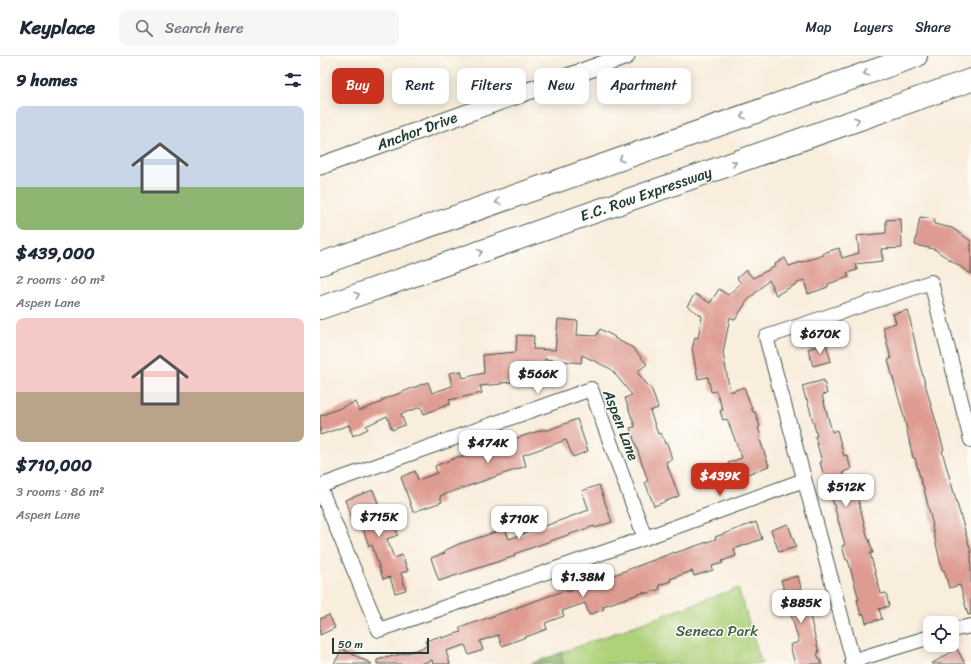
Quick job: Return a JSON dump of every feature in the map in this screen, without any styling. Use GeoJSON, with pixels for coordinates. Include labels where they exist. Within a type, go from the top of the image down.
{"type":"FeatureCollection","features":[{"type":"Feature","properties":{"kind":"highway"},"geometry":{"type":"LineString","coordinates":[[320,264],[916,56]]}},
{"type":"Feature","properties":{"kind":"highway","name":"E.C. Row Expressway"},"geometry":{"type":"LineString","coordinates":[[320,308],[971,80]]}},
{"type":"Feature","properties":{"kind":"street","name":"Anchor Drive"},"geometry":{"type":"LineString","coordinates":[[320,166],[626,56]]}},
{"type":"Feature","properties":{"kind":"street"},"geometry":{"type":"LineString","coordinates":[[923,639],[853,662],[766,337],[931,282],[971,440]]}},
{"type":"Feature","properties":{"kind":"street","name":"Aspen Lane"},"geometry":{"type":"LineString","coordinates":[[645,538],[591,389],[320,487],[379,630],[645,538],[804,480]]}},
{"type":"Feature","properties":{"kind":"street"},"geometry":{"type":"LineString","coordinates":[[959,629],[971,626]]}},
{"type":"Feature","properties":{"kind":"green space","name":"Seneca Park"},"geometry":{"type":"Polygon","coordinates":[[[738,588],[762,664],[530,664],[738,588]]]}},
{"type":"Feature","properties":{"kind":"green space"},"geometry":{"type":"Polygon","coordinates":[[[561,653],[563,664],[530,664],[561,653]]]}},
{"type":"Feature","properties":{"kind":"building"},"geometry":{"type":"Polygon","coordinates":[[[920,217],[935,219],[934,224],[952,228],[971,241],[971,274],[934,249],[915,245],[920,217]]]}},
{"type":"Feature","properties":{"kind":"building"},"geometry":{"type":"Polygon","coordinates":[[[901,219],[902,248],[881,249],[883,261],[855,264],[857,270],[847,273],[849,277],[828,284],[828,287],[808,294],[804,280],[776,295],[769,280],[747,301],[735,320],[730,317],[723,353],[730,392],[744,387],[760,427],[758,428],[761,436],[759,437],[769,466],[734,479],[728,463],[742,458],[727,419],[723,420],[720,411],[723,410],[716,391],[711,392],[708,377],[698,379],[692,349],[695,337],[698,338],[702,316],[687,306],[695,294],[710,303],[719,289],[728,295],[741,283],[737,278],[746,270],[753,278],[776,266],[775,264],[785,258],[789,266],[824,255],[823,253],[839,248],[842,258],[859,253],[857,236],[886,233],[886,220],[901,219]]]}},
{"type":"Feature","properties":{"kind":"building"},"geometry":{"type":"Polygon","coordinates":[[[908,310],[920,366],[944,450],[942,451],[971,552],[971,614],[968,615],[960,585],[949,588],[944,570],[942,570],[923,485],[915,458],[913,458],[904,417],[888,360],[891,359],[883,327],[896,323],[893,314],[908,310]]]}},
{"type":"Feature","properties":{"kind":"building"},"geometry":{"type":"Polygon","coordinates":[[[558,319],[578,321],[577,335],[596,336],[600,329],[633,348],[647,364],[637,372],[652,390],[658,408],[650,411],[658,434],[661,433],[665,444],[667,443],[672,459],[666,462],[679,496],[654,506],[645,482],[648,481],[630,428],[635,427],[625,398],[632,395],[611,369],[582,355],[581,363],[545,359],[545,366],[532,366],[532,368],[510,367],[511,382],[480,386],[482,393],[449,400],[450,404],[424,414],[421,407],[401,414],[405,425],[392,430],[387,416],[366,426],[368,429],[353,436],[349,425],[320,435],[320,416],[355,402],[359,411],[382,402],[382,400],[428,382],[432,393],[452,386],[449,373],[461,371],[463,378],[484,373],[483,355],[516,352],[517,335],[534,336],[533,349],[555,350],[558,319]]]}},
{"type":"Feature","properties":{"kind":"building"},"geometry":{"type":"Polygon","coordinates":[[[826,344],[831,361],[813,366],[808,349],[826,344]]]}},
{"type":"Feature","properties":{"kind":"building"},"geometry":{"type":"Polygon","coordinates":[[[824,380],[827,394],[822,395],[832,432],[837,430],[844,456],[847,455],[851,469],[843,472],[849,497],[857,495],[873,553],[870,553],[881,594],[886,593],[889,606],[879,609],[882,619],[866,623],[864,614],[861,615],[857,600],[859,600],[848,560],[846,560],[842,546],[845,545],[826,476],[824,477],[820,462],[822,462],[815,436],[817,436],[802,386],[824,380]]]}},
{"type":"Feature","properties":{"kind":"building"},"geometry":{"type":"Polygon","coordinates":[[[577,419],[588,451],[573,457],[566,440],[523,455],[526,466],[440,496],[442,502],[413,512],[401,477],[415,471],[418,480],[437,473],[435,466],[460,456],[461,458],[517,437],[545,429],[546,431],[577,419]]]}},
{"type":"Feature","properties":{"kind":"building"},"geometry":{"type":"Polygon","coordinates":[[[599,485],[612,522],[595,528],[594,526],[514,554],[515,556],[439,581],[431,558],[445,553],[444,551],[459,544],[505,529],[509,539],[589,510],[582,491],[599,485]]]}},
{"type":"Feature","properties":{"kind":"building"},"geometry":{"type":"Polygon","coordinates":[[[373,490],[378,503],[373,505],[380,524],[392,520],[398,535],[387,539],[394,558],[402,555],[408,571],[401,573],[406,590],[395,593],[390,577],[383,579],[372,545],[369,546],[361,524],[357,525],[354,515],[351,516],[345,500],[373,490]]]}},
{"type":"Feature","properties":{"kind":"building"},"geometry":{"type":"Polygon","coordinates":[[[756,522],[762,539],[734,549],[736,556],[722,561],[723,563],[712,566],[713,570],[694,576],[692,571],[670,579],[671,581],[659,585],[660,589],[645,594],[645,592],[603,606],[604,609],[589,615],[585,603],[562,611],[564,616],[545,623],[547,629],[502,646],[498,635],[480,641],[483,650],[469,655],[465,645],[446,651],[450,664],[433,664],[432,660],[420,664],[377,664],[377,660],[427,646],[425,641],[441,636],[442,638],[461,632],[459,628],[566,590],[567,592],[675,552],[716,539],[715,537],[756,522]]]}},
{"type":"Feature","properties":{"kind":"building"},"geometry":{"type":"Polygon","coordinates":[[[788,524],[796,547],[779,552],[771,530],[788,524]]]}},
{"type":"Feature","properties":{"kind":"building"},"geometry":{"type":"Polygon","coordinates":[[[798,576],[805,604],[807,604],[819,653],[817,654],[822,664],[795,664],[790,645],[799,642],[781,580],[798,576]]]}},
{"type":"Feature","properties":{"kind":"building"},"geometry":{"type":"Polygon","coordinates":[[[329,615],[335,628],[320,635],[320,619],[329,615]]]}},
{"type":"Feature","properties":{"kind":"building"},"geometry":{"type":"Polygon","coordinates":[[[342,649],[372,664],[334,664],[342,649]]]}},
{"type":"Feature","properties":{"kind":"building"},"geometry":{"type":"Polygon","coordinates":[[[952,652],[959,652],[965,664],[931,664],[952,652]]]}}]}
